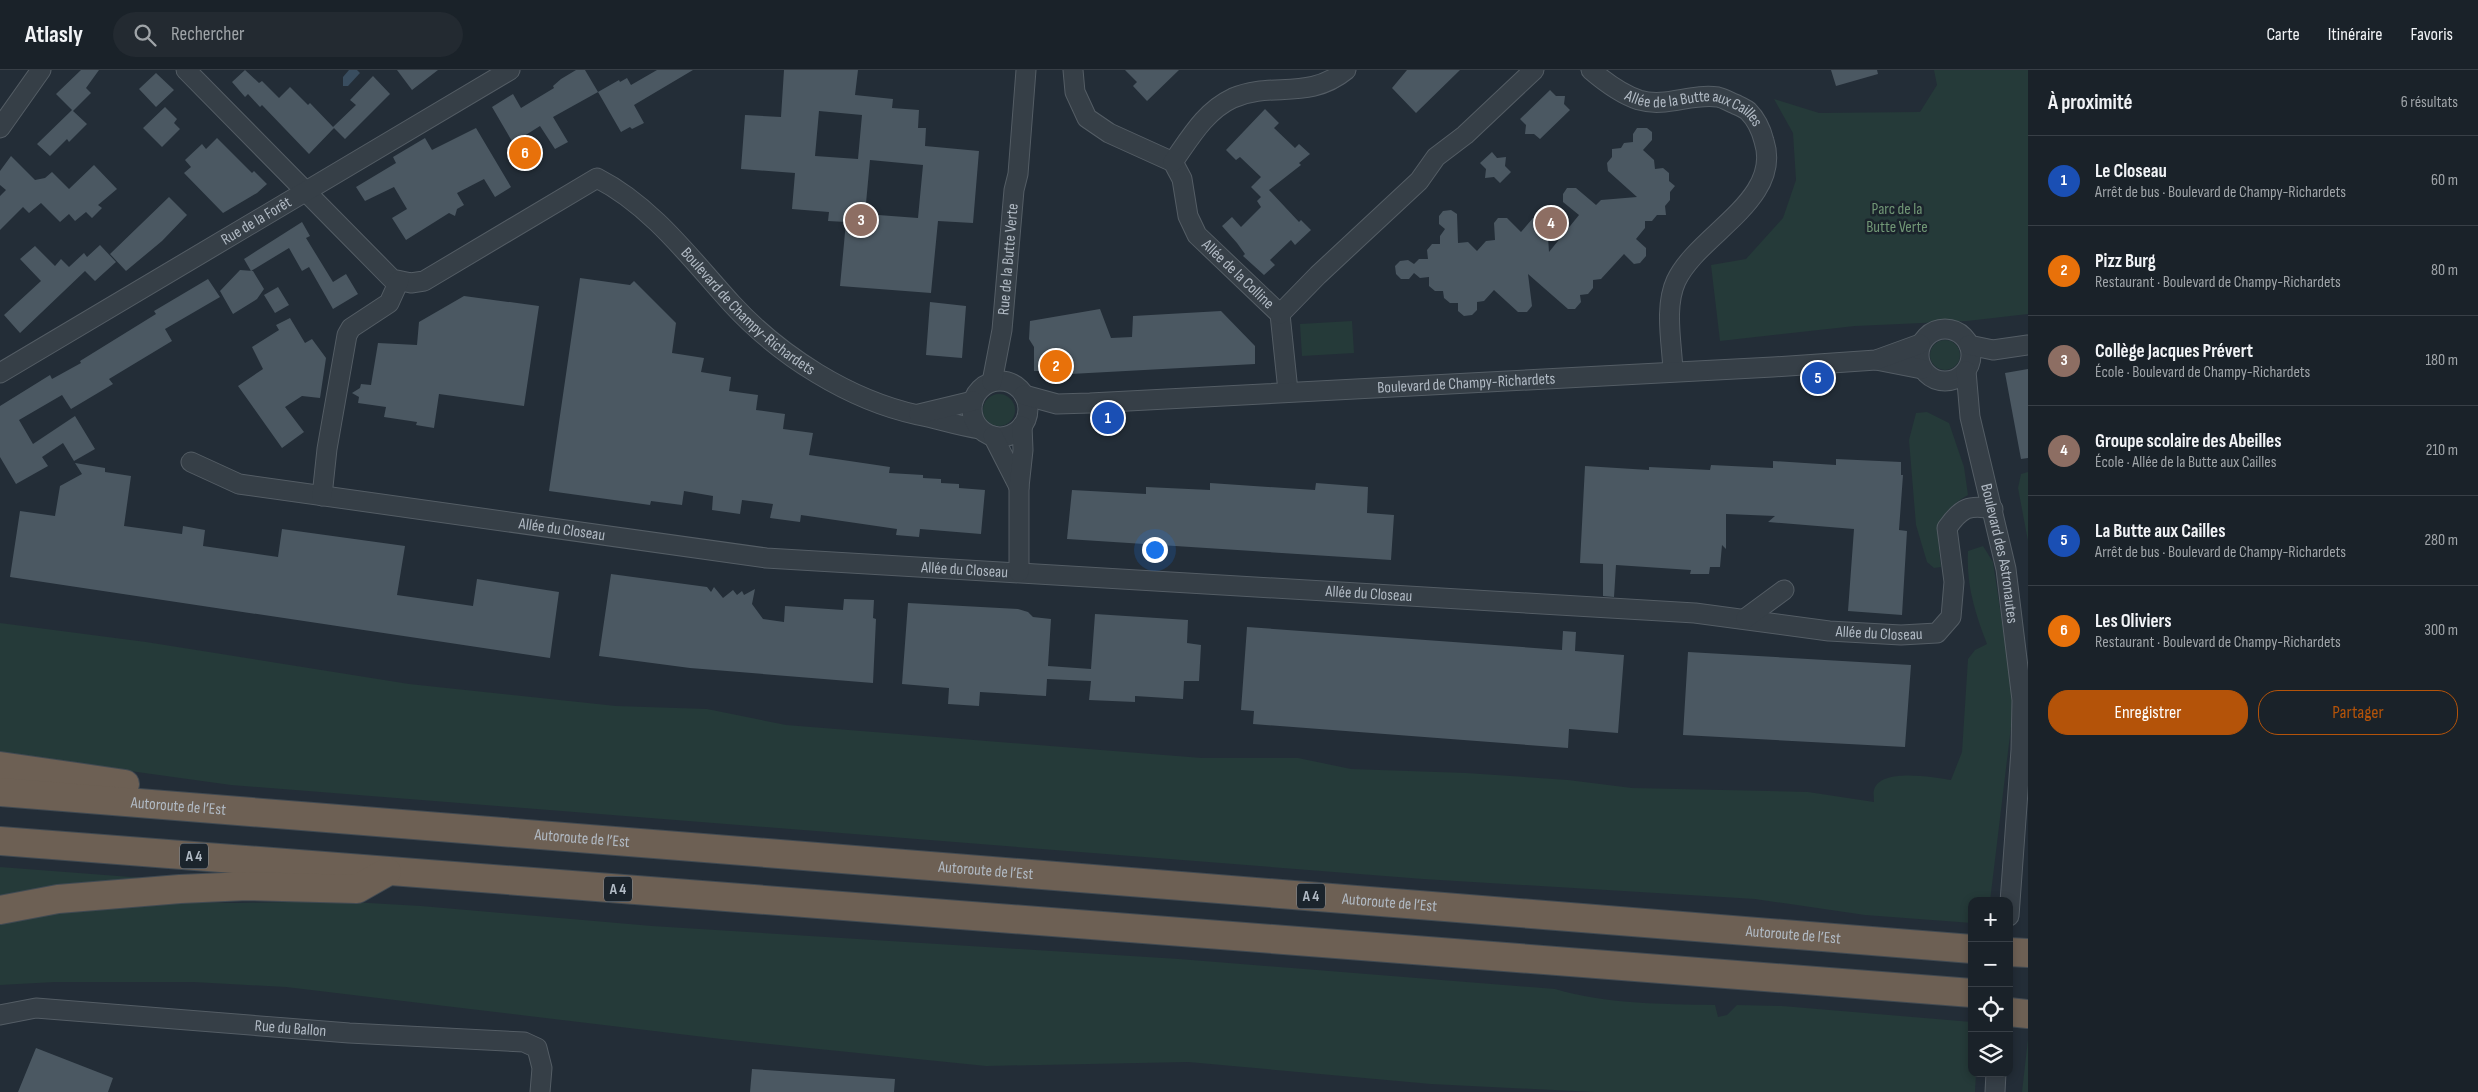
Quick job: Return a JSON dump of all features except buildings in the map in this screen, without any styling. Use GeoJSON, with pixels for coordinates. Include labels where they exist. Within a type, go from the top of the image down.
{"type":"FeatureCollection","features":[{"type":"Feature","properties":{"kind":"highway"},"geometry":{"type":"LineString","coordinates":[[0,766],[101,782],[345,805],[382,822]]}},
{"type":"Feature","properties":{"kind":"highway","name":"Autoroute de l’Est"},"geometry":{"type":"LineString","coordinates":[[0,792],[1968,949]]}},
{"type":"Feature","properties":{"kind":"highway","name":"A 4"},"geometry":{"type":"LineString","coordinates":[[0,841],[1968,993]]}},
{"type":"Feature","properties":{"kind":"highway"},"geometry":{"type":"LineString","coordinates":[[0,910],[58,899],[180,889],[247,886],[357,889],[387,872]]}},
{"type":"Feature","properties":{"kind":"highway"},"geometry":{"type":"LineString","coordinates":[[2013,952],[2028,953]]}},
{"type":"Feature","properties":{"kind":"highway"},"geometry":{"type":"LineString","coordinates":[[1926,989],[1954,1007],[1968,1009]]}},
{"type":"Feature","properties":{"kind":"highway"},"geometry":{"type":"LineString","coordinates":[[2013,996],[2028,998]]}},
{"type":"Feature","properties":{"kind":"highway"},"geometry":{"type":"LineString","coordinates":[[2013,1012],[2028,1014]]}},
{"type":"Feature","properties":{"kind":"street"},"geometry":{"type":"LineString","coordinates":[[0,128],[41,70]]}},
{"type":"Feature","properties":{"kind":"street"},"geometry":{"type":"LineString","coordinates":[[186,70],[392,279],[399,280],[388,303],[351,328],[347,335],[327,449],[322,496]]}},
{"type":"Feature","properties":{"kind":"street","name":"Rue de la Butte Verte"},"geometry":{"type":"LineString","coordinates":[[1014,190],[1011,174],[1019,70]]}},
{"type":"Feature","properties":{"kind":"street","name":"Rue de la Butte Verte"},"geometry":{"type":"LineString","coordinates":[[1009,387],[1002,330],[1014,190],[1018,174],[1026,70]]}},
{"type":"Feature","properties":{"kind":"street"},"geometry":{"type":"LineString","coordinates":[[1073,70],[1075,92],[1088,118],[1109,133],[1173,162],[1198,126],[1215,110],[1234,98],[1260,92],[1311,88],[1333,81],[1346,70]]}},
{"type":"Feature","properties":{"kind":"street"},"geometry":{"type":"LineString","coordinates":[[1280,314],[1318,275],[1419,181],[1436,157],[1465,135],[1534,70]]}},
{"type":"Feature","properties":{"kind":"street","name":"Allée de la Butte aux Cailles"},"geometry":{"type":"LineString","coordinates":[[1590,70],[1614,87],[1639,100],[1666,103],[1718,97],[1746,109],[1760,127],[1765,142],[1767,162],[1761,184],[1752,197],[1689,261],[1675,283],[1670,310],[1673,371]]}},
{"type":"Feature","properties":{"kind":"street","name":"Rue de la Forêt"},"geometry":{"type":"LineString","coordinates":[[0,373],[307,192],[504,71]]}},
{"type":"Feature","properties":{"kind":"street","name":"Allée de la Colline"},"geometry":{"type":"LineString","coordinates":[[1173,162],[1182,179],[1188,216],[1197,235],[1280,314],[1288,391]]}},
{"type":"Feature","properties":{"kind":"street","name":"Boulevard de Champy-Richardets"},"geometry":{"type":"LineString","coordinates":[[399,280],[411,283],[424,281],[597,178],[615,187],[636,204],[690,256],[734,306],[800,362],[840,387],[882,406],[986,432]]}},
{"type":"Feature","properties":{"kind":"street","name":"Boulevard de Champy-Richardets"},"geometry":{"type":"LineString","coordinates":[[1876,360],[1920,344],[1932,332],[1941,329],[1958,332],[1968,359],[1993,350],[2028,345]]}},
{"type":"Feature","properties":{"kind":"street"},"geometry":{"type":"LineString","coordinates":[[1920,344],[1918,356],[1922,369]]}},
{"type":"Feature","properties":{"kind":"street"},"geometry":{"type":"LineString","coordinates":[[1942,382],[1959,378],[1968,359]]}},
{"type":"Feature","properties":{"kind":"street","name":"Boulevard des Astronautes"},"geometry":{"type":"LineString","coordinates":[[1968,359],[1970,417],[2006,569],[2022,700],[2021,750],[2010,897]]}},
{"type":"Feature","properties":{"kind":"street","name":"Boulevard de Champy-Richardets"},"geometry":{"type":"LineString","coordinates":[[1009,387],[1056,404],[1876,360],[1922,369],[1927,375],[1942,382],[1970,417]]}},
{"type":"Feature","properties":{"kind":"street"},"geometry":{"type":"LineString","coordinates":[[1019,486],[986,432],[973,416],[973,401],[984,386],[1009,387],[1028,406],[1024,422],[1019,486],[1019,572]]}},
{"type":"Feature","properties":{"kind":"street","name":"Boulevard de Champy-Richardets"},"geometry":{"type":"LineString","coordinates":[[918,415],[973,401]]}},
{"type":"Feature","properties":{"kind":"street","name":"Boulevard de Champy-Richardets"},"geometry":{"type":"LineString","coordinates":[[1024,422],[1056,404]]}},
{"type":"Feature","properties":{"kind":"street"},"geometry":{"type":"LineString","coordinates":[[986,432],[1007,436],[1024,422]]}},
{"type":"Feature","properties":{"kind":"street","name":"Allée du Closeau"},"geometry":{"type":"LineString","coordinates":[[191,462],[239,484],[766,558],[1695,613],[1746,618],[1829,631],[1901,635],[1937,633],[1951,616],[1954,582],[1947,528],[1958,513],[1976,506],[1993,509]]}},
{"type":"Feature","properties":{"kind":"street"},"geometry":{"type":"LineString","coordinates":[[1746,618],[1784,590]]}},
{"type":"Feature","properties":{"kind":"street","name":"Rue du Ballon"},"geometry":{"type":"LineString","coordinates":[[0,1015],[36,1008],[349,1033],[524,1042],[537,1048],[542,1068],[540,1092]]}},
{"type":"Feature","properties":{"kind":"street"},"geometry":{"type":"LineString","coordinates":[[1995,1092],[1996,1077]]}},
{"type":"Feature","properties":{"kind":"green space","name":"Parc de la Butte Verte"},"geometry":{"type":"Polygon","coordinates":[[[1934,70],[2028,70],[2028,314],[1967,321],[1855,326],[1720,341],[1711,265],[1746,259],[1783,218],[1796,180],[1793,133],[1774,99],[1819,113],[1920,112],[1937,85],[1934,70]]]}},
{"type":"Feature","properties":{"kind":"green space"},"geometry":{"type":"Polygon","coordinates":[[[1352,321],[1354,353],[1302,356],[1300,324],[1352,321]]]}},
{"type":"Feature","properties":{"kind":"green space"},"geometry":{"type":"Polygon","coordinates":[[[1945,340],[1956,344],[1960,355],[1956,366],[1945,370],[1934,366],[1930,355],[1934,344],[1945,340]]]}},
{"type":"Feature","properties":{"kind":"green space"},"geometry":{"type":"Polygon","coordinates":[[[999,394],[1010,399],[1015,410],[1010,421],[999,426],[988,421],[983,410],[988,399],[999,394]]]}},
{"type":"Feature","properties":{"kind":"green space"},"geometry":{"type":"Polygon","coordinates":[[[1927,412],[1949,423],[1964,467],[1968,495],[1949,509],[1943,517],[1939,534],[1941,567],[1934,568],[1927,562],[1916,525],[1909,440],[1916,413],[1927,412]]]}},
{"type":"Feature","properties":{"kind":"green space"},"geometry":{"type":"Polygon","coordinates":[[[2028,472],[2028,541],[2018,488],[2021,474],[2028,472]]]}},
{"type":"Feature","properties":{"kind":"green space"},"geometry":{"type":"Polygon","coordinates":[[[1983,546],[1993,562],[2014,702],[1990,897],[1968,897],[1968,923],[1865,915],[1755,899],[1423,879],[231,785],[0,753],[0,623],[146,642],[409,684],[616,706],[707,709],[786,725],[1202,758],[1298,758],[1351,769],[1466,773],[1568,780],[1632,788],[1808,792],[1874,802],[1874,790],[1879,783],[1887,778],[1921,776],[1951,780],[1962,752],[1968,659],[1975,650],[1987,644],[1972,598],[1968,575],[1968,551],[1983,546]]]}},
{"type":"Feature","properties":{"kind":"green space"},"geometry":{"type":"Polygon","coordinates":[[[0,867],[157,879],[0,900],[0,867]]]}},
{"type":"Feature","properties":{"kind":"green space"},"geometry":{"type":"Polygon","coordinates":[[[147,901],[237,903],[334,901],[421,906],[652,926],[1179,959],[1555,989],[1594,998],[1614,1000],[1715,1005],[1718,1017],[1727,1015],[1737,1005],[1782,1006],[1968,1022],[1968,1077],[1976,1077],[1975,1092],[1594,1092],[1431,1084],[1188,1062],[986,1066],[721,1039],[286,987],[193,982],[55,982],[0,985],[0,919],[147,901]]]}},
{"type":"Feature","properties":{"kind":"green space"},"geometry":{"type":"Polygon","coordinates":[[[2028,1039],[2028,1092],[2022,1092],[2028,1039]]]}},
{"type":"Feature","properties":{"kind":"water"},"geometry":{"type":"Polygon","coordinates":[[[349,70],[357,70],[360,73],[348,86],[343,86],[343,77],[349,70]]]}},
{"type":"Feature","properties":{"kind":"place","name":"Les Oliviers"},"geometry":{"type":"Point","coordinates":[525,153]}},
{"type":"Feature","properties":{"kind":"place","name":"Collège Jacques Prévert"},"geometry":{"type":"Point","coordinates":[861,220]}},
{"type":"Feature","properties":{"kind":"place","name":"Groupe scolaire des Abeilles"},"geometry":{"type":"Point","coordinates":[1551,223]}},
{"type":"Feature","properties":{"kind":"place","name":"Pizz Burg"},"geometry":{"type":"Point","coordinates":[1056,366]}},
{"type":"Feature","properties":{"kind":"place","name":"La Butte aux Cailles"},"geometry":{"type":"Point","coordinates":[1818,378]}},
{"type":"Feature","properties":{"kind":"place","name":"Le Closeau"},"geometry":{"type":"Point","coordinates":[1108,418]}}]}
